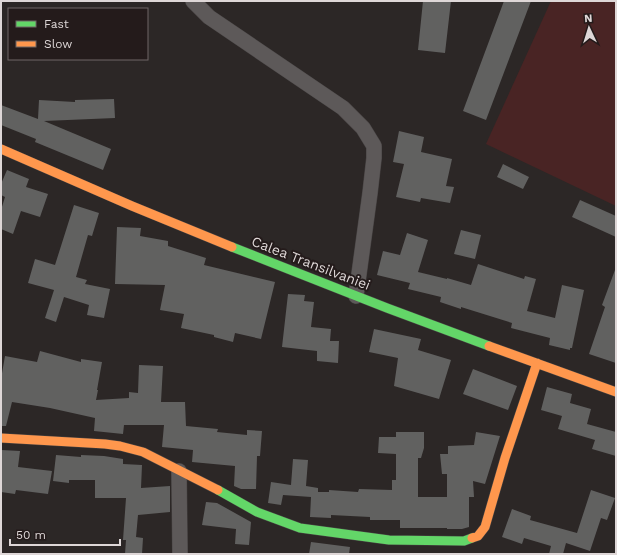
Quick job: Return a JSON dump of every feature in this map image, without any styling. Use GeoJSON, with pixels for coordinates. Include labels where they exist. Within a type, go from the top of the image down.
{"type":"FeatureCollection","features":[{"type":"Feature","properties":{"kind":"main road","name":"Calea Transilvaniei"},"geometry":{"type":"LineString","coordinates":[[1,149],[63,177],[356,296],[616,392]]}},
{"type":"Feature","properties":{"kind":"main road"},"geometry":{"type":"LineString","coordinates":[[1,438],[104,444],[120,446],[143,452],[216,489],[257,512],[300,528],[389,540],[464,541],[478,536],[485,527],[505,458],[537,363]]}},
{"type":"Feature","properties":{"kind":"street"},"geometry":{"type":"LineString","coordinates":[[193,1],[209,17],[342,108],[362,128],[374,146],[371,186],[356,296]]}},
{"type":"Feature","properties":{"kind":"street"},"geometry":{"type":"LineString","coordinates":[[179,471],[180,554]]}},
{"type":"Feature","properties":{"kind":"shaded area"},"geometry":{"type":"Polygon","coordinates":[[[551,1],[616,1],[616,206],[486,144],[551,1]]]}},
{"type":"Feature","properties":{"kind":"building"},"geometry":{"type":"Polygon","coordinates":[[[423,1],[451,1],[445,53],[418,50],[423,1]]]}},
{"type":"Feature","properties":{"kind":"building"},"geometry":{"type":"Polygon","coordinates":[[[504,1],[531,1],[486,120],[463,111],[504,1]]]}},
{"type":"Feature","properties":{"kind":"building"},"geometry":{"type":"Polygon","coordinates":[[[114,99],[115,118],[44,121],[111,149],[103,170],[35,142],[36,139],[1,125],[1,105],[38,119],[39,100],[75,102],[75,100],[114,99]]]}},
{"type":"Feature","properties":{"kind":"building"},"geometry":{"type":"Polygon","coordinates":[[[399,131],[424,137],[421,152],[452,159],[446,186],[454,187],[450,203],[421,198],[420,202],[396,197],[404,164],[393,162],[399,131]]]}},
{"type":"Feature","properties":{"kind":"building"},"geometry":{"type":"Polygon","coordinates":[[[503,164],[529,177],[523,189],[497,177],[503,164]]]}},
{"type":"Feature","properties":{"kind":"building"},"geometry":{"type":"Polygon","coordinates":[[[7,170],[29,179],[26,187],[48,194],[40,217],[21,211],[13,234],[1,229],[1,210],[5,197],[1,195],[1,184],[7,170]]]}},
{"type":"Feature","properties":{"kind":"building"},"geometry":{"type":"Polygon","coordinates":[[[580,200],[616,216],[616,237],[572,217],[580,200]]]}},
{"type":"Feature","properties":{"kind":"building"},"geometry":{"type":"Polygon","coordinates":[[[74,205],[99,213],[92,236],[88,235],[76,277],[87,280],[85,284],[110,289],[104,318],[87,315],[89,305],[64,297],[56,322],[45,318],[54,290],[28,283],[35,259],[55,265],[74,205]]]}},
{"type":"Feature","properties":{"kind":"building"},"geometry":{"type":"Polygon","coordinates":[[[117,227],[141,228],[140,236],[168,241],[168,246],[206,258],[204,265],[275,282],[261,339],[235,333],[233,342],[214,337],[214,335],[181,328],[184,314],[160,310],[165,285],[115,284],[117,227]]]}},
{"type":"Feature","properties":{"kind":"building"},"geometry":{"type":"Polygon","coordinates":[[[461,230],[481,235],[475,259],[454,254],[461,230]]]}},
{"type":"Feature","properties":{"kind":"building"},"geometry":{"type":"Polygon","coordinates":[[[407,233],[428,240],[418,272],[471,285],[478,264],[524,279],[525,276],[536,279],[527,311],[555,318],[562,285],[584,290],[572,348],[570,348],[570,350],[549,345],[550,338],[511,328],[512,323],[440,302],[441,297],[408,289],[410,283],[377,275],[383,251],[400,255],[407,233]]]}},
{"type":"Feature","properties":{"kind":"building"},"geometry":{"type":"Polygon","coordinates":[[[615,270],[616,363],[589,354],[605,307],[602,305],[615,270]]]}},
{"type":"Feature","properties":{"kind":"building"},"geometry":{"type":"Polygon","coordinates":[[[288,294],[305,295],[304,301],[314,302],[311,327],[331,329],[330,341],[339,341],[338,363],[317,361],[317,351],[282,347],[288,294]]]}},
{"type":"Feature","properties":{"kind":"building"},"geometry":{"type":"Polygon","coordinates":[[[374,329],[421,339],[418,350],[451,360],[439,399],[394,386],[398,358],[369,352],[374,329]]]}},
{"type":"Feature","properties":{"kind":"building"},"geometry":{"type":"Polygon","coordinates":[[[40,351],[81,362],[81,359],[102,362],[96,400],[129,398],[129,392],[138,393],[139,365],[163,366],[161,402],[185,402],[186,426],[218,429],[217,432],[247,435],[247,430],[262,431],[260,456],[257,456],[256,489],[241,489],[234,486],[235,466],[192,462],[193,450],[162,447],[164,425],[124,425],[123,434],[94,431],[95,418],[50,408],[12,402],[6,426],[1,426],[1,379],[5,356],[37,362],[40,351]]]}},
{"type":"Feature","properties":{"kind":"building"},"geometry":{"type":"Polygon","coordinates":[[[473,369],[517,386],[508,410],[463,394],[473,369]]]}},
{"type":"Feature","properties":{"kind":"building"},"geometry":{"type":"Polygon","coordinates":[[[547,387],[572,394],[570,403],[591,409],[587,424],[616,432],[616,456],[592,449],[595,440],[558,429],[562,416],[541,410],[547,387]]]}},
{"type":"Feature","properties":{"kind":"building"},"geometry":{"type":"Polygon","coordinates":[[[396,432],[424,432],[424,448],[421,458],[418,458],[418,497],[447,497],[447,474],[442,474],[440,454],[448,454],[448,446],[474,445],[476,432],[500,436],[485,484],[473,481],[474,497],[469,497],[469,527],[462,529],[400,528],[400,520],[370,520],[370,517],[331,515],[331,518],[310,517],[311,497],[283,495],[281,505],[268,503],[271,482],[291,485],[293,459],[308,460],[306,486],[318,488],[318,492],[329,492],[329,490],[358,492],[359,489],[392,490],[392,480],[396,480],[396,454],[378,453],[379,437],[396,437],[396,432]]]}},
{"type":"Feature","properties":{"kind":"building"},"geometry":{"type":"Polygon","coordinates":[[[1,450],[20,451],[18,467],[52,471],[48,494],[16,490],[15,494],[1,492],[1,450]]]}},
{"type":"Feature","properties":{"kind":"building"},"geometry":{"type":"Polygon","coordinates":[[[56,455],[81,457],[81,455],[104,456],[123,459],[123,464],[142,465],[141,488],[170,486],[170,512],[138,515],[136,537],[143,538],[142,554],[125,554],[126,540],[123,540],[126,498],[95,498],[95,480],[69,480],[69,483],[53,481],[56,455]]]}},
{"type":"Feature","properties":{"kind":"building"},"geometry":{"type":"Polygon","coordinates":[[[591,490],[615,498],[607,520],[601,518],[590,551],[566,543],[563,554],[549,554],[551,546],[524,538],[522,544],[502,537],[512,509],[531,516],[530,520],[577,533],[591,490]]]}},
{"type":"Feature","properties":{"kind":"building"},"geometry":{"type":"Polygon","coordinates":[[[206,502],[217,503],[251,522],[249,545],[235,544],[236,529],[202,525],[206,502]]]}},
{"type":"Feature","properties":{"kind":"building"},"geometry":{"type":"Polygon","coordinates":[[[311,542],[350,547],[349,554],[309,554],[311,542]]]}},
{"type":"Feature","properties":{"kind":"traffic: fast"},"geometry":{"type":"LineString","coordinates":[[232,247],[387,308],[489,346]]}},
{"type":"Feature","properties":{"kind":"traffic: fast"},"geometry":{"type":"LineString","coordinates":[[218,490],[257,512],[300,528],[389,540],[464,541],[472,538]]}},
{"type":"Feature","properties":{"kind":"traffic: slow"},"geometry":{"type":"LineString","coordinates":[[1,149],[132,206],[232,247]]}},
{"type":"Feature","properties":{"kind":"traffic: slow"},"geometry":{"type":"LineString","coordinates":[[489,346],[616,392]]}},
{"type":"Feature","properties":{"kind":"traffic: slow"},"geometry":{"type":"LineString","coordinates":[[472,538],[478,536],[485,527],[505,458],[537,363]]}},
{"type":"Feature","properties":{"kind":"traffic: slow"},"geometry":{"type":"LineString","coordinates":[[1,438],[120,446],[143,452],[218,490]]}}]}
